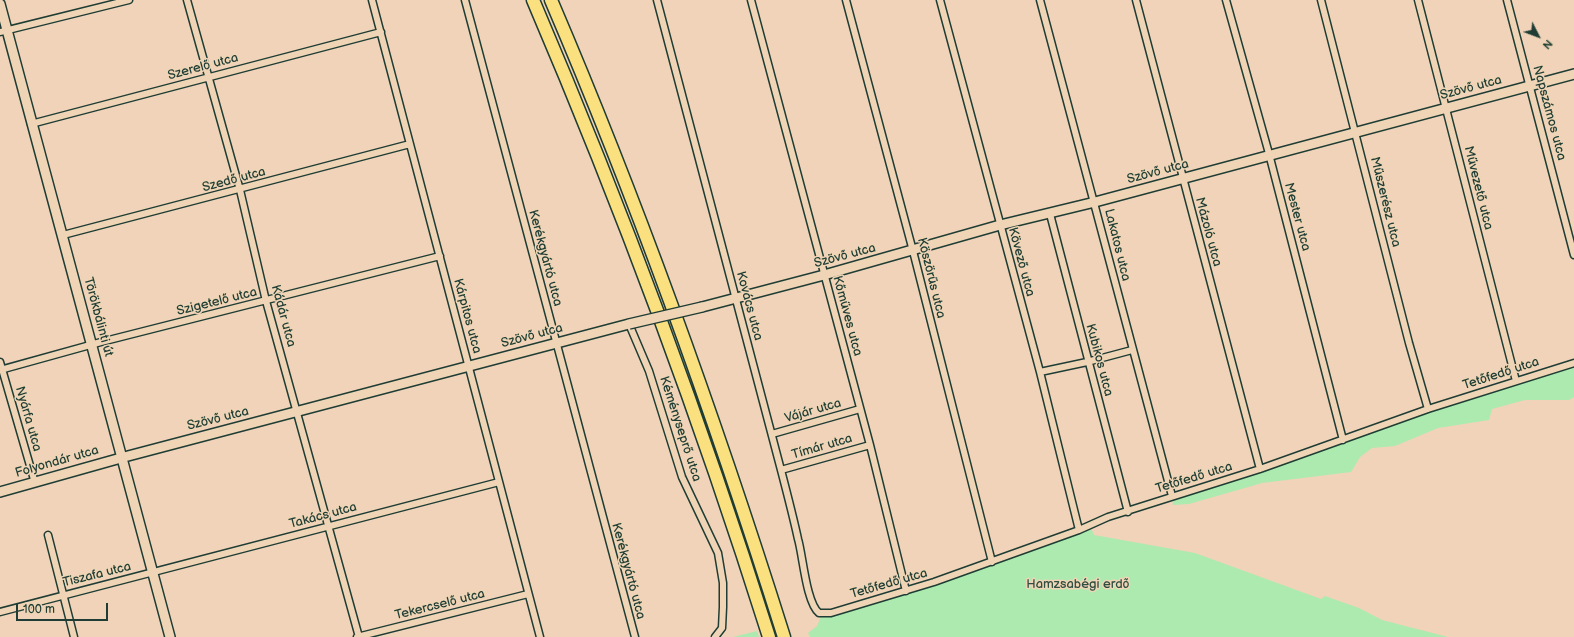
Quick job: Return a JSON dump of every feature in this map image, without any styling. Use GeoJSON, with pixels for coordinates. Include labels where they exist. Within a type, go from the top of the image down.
{"type":"FeatureCollection","features":[{"type":"Feature","properties":{"kind":"highway"},"geometry":{"type":"LineString","coordinates":[[533,0],[639,262],[723,495],[769,637]]}},
{"type":"Feature","properties":{"kind":"highway"},"geometry":{"type":"LineString","coordinates":[[551,0],[589,89],[644,228],[711,416],[752,536],[784,637]]}},
{"type":"Feature","properties":{"kind":"street"},"geometry":{"type":"LineString","coordinates":[[4,31],[129,0]]}},
{"type":"Feature","properties":{"kind":"street","name":"Kádár utca"},"geometry":{"type":"LineString","coordinates":[[187,0],[240,190],[266,301],[298,412],[358,637]]}},
{"type":"Feature","properties":{"kind":"street","name":"Kárpitos utca"},"geometry":{"type":"LineString","coordinates":[[372,0],[540,637]]}},
{"type":"Feature","properties":{"kind":"street","name":"Kerékgyártó utca"},"geometry":{"type":"LineString","coordinates":[[465,0],[634,637]]}},
{"type":"Feature","properties":{"kind":"street","name":"Kovács utca"},"geometry":{"type":"LineString","coordinates":[[657,0],[772,434],[799,541],[806,582],[814,606],[822,614]]}},
{"type":"Feature","properties":{"kind":"street","name":"Kőműves utca"},"geometry":{"type":"LineString","coordinates":[[751,0],[870,445],[906,591]]}},
{"type":"Feature","properties":{"kind":"street","name":"Köszörűs utca"},"geometry":{"type":"LineString","coordinates":[[846,0],[913,251],[992,562]]}},
{"type":"Feature","properties":{"kind":"street","name":"Kövező utca"},"geometry":{"type":"LineString","coordinates":[[940,0],[1040,372],[1078,530]]}},
{"type":"Feature","properties":{"kind":"street","name":"Lakatos utca"},"geometry":{"type":"LineString","coordinates":[[1040,0],[1095,202],[1132,350],[1172,496]]}},
{"type":"Feature","properties":{"kind":"street","name":"Mázoló utca"},"geometry":{"type":"LineString","coordinates":[[1136,0],[1260,469]]}},
{"type":"Feature","properties":{"kind":"street","name":"Mester utca"},"geometry":{"type":"LineString","coordinates":[[1226,0],[1269,155],[1343,440]]}},
{"type":"Feature","properties":{"kind":"street","name":"Műszerész utca"},"geometry":{"type":"LineString","coordinates":[[1321,0],[1409,343],[1428,409]]}},
{"type":"Feature","properties":{"kind":"street","name":"Művezető utca"},"geometry":{"type":"LineString","coordinates":[[1418,0],[1516,381]]}},
{"type":"Feature","properties":{"kind":"street","name":"Napszámos utca"},"geometry":{"type":"LineString","coordinates":[[1507,0],[1574,255]]}},
{"type":"Feature","properties":{"kind":"street","name":"Törökbálinti út"},"geometry":{"type":"LineString","coordinates":[[0,4],[4,31],[63,235],[91,345],[170,637]]}},
{"type":"Feature","properties":{"kind":"street","name":"Szerelő utca"},"geometry":{"type":"LineString","coordinates":[[31,124],[381,32]]}},
{"type":"Feature","properties":{"kind":"street","name":"Szövő utca"},"geometry":{"type":"LineString","coordinates":[[122,458],[629,324],[735,299],[913,251],[1000,225],[1050,214],[1574,74]]}},
{"type":"Feature","properties":{"kind":"street","name":"Szedő utca"},"geometry":{"type":"LineString","coordinates":[[63,235],[240,190],[410,144]]}},
{"type":"Feature","properties":{"kind":"street","name":"Kubikos utca"},"geometry":{"type":"LineString","coordinates":[[1050,214],[1087,362],[1128,512]]}},
{"type":"Feature","properties":{"kind":"street","name":"Szigetelő utca"},"geometry":{"type":"LineString","coordinates":[[1,370],[91,345],[440,256]]}},
{"type":"Feature","properties":{"kind":"street","name":"Kéményseprő utca"},"geometry":{"type":"LineString","coordinates":[[629,324],[649,371],[682,477],[718,553],[723,583],[722,628],[718,635]]}},
{"type":"Feature","properties":{"kind":"street"},"geometry":{"type":"LineString","coordinates":[[1040,372],[1087,362],[1132,350]]}},
{"type":"Feature","properties":{"kind":"street","name":"Nyárfa utca"},"geometry":{"type":"LineString","coordinates":[[0,362],[1,370],[35,483]]}},
{"type":"Feature","properties":{"kind":"street","name":"Tetőfedő utca"},"geometry":{"type":"LineString","coordinates":[[822,614],[906,591],[992,562],[1078,530],[1108,517],[1128,512],[1172,496],[1260,469],[1428,409],[1574,362]]}},
{"type":"Feature","properties":{"kind":"street","name":"Vájár utca"},"geometry":{"type":"LineString","coordinates":[[772,434],[860,409]]}},
{"type":"Feature","properties":{"kind":"street","name":"Tímár utca"},"geometry":{"type":"LineString","coordinates":[[781,470],[870,445]]}},
{"type":"Feature","properties":{"kind":"street","name":"Folyondár utca"},"geometry":{"type":"LineString","coordinates":[[0,492],[122,458]]}},
{"type":"Feature","properties":{"kind":"street","name":"Takács utca"},"geometry":{"type":"LineString","coordinates":[[153,573],[499,482]]}},
{"type":"Feature","properties":{"kind":"street"},"geometry":{"type":"LineString","coordinates":[[48,535],[74,637]]}},
{"type":"Feature","properties":{"kind":"street","name":"Tiszafa utca"},"geometry":{"type":"LineString","coordinates":[[0,612],[153,573]]}},
{"type":"Feature","properties":{"kind":"street","name":"Tekercselő utca"},"geometry":{"type":"LineString","coordinates":[[358,637],[528,594]]}},
{"type":"Feature","properties":{"kind":"green space"},"geometry":{"type":"Polygon","coordinates":[[[1574,363],[1574,397],[1569,400],[1525,400],[1492,409],[1489,420],[1438,428],[1395,446],[1372,448],[1360,457],[1351,472],[1262,483],[1189,504],[1173,505],[1172,496],[1574,363]]]}},
{"type":"Feature","properties":{"kind":"green space","name":"Hamzsabégi erdő"},"geometry":{"type":"Polygon","coordinates":[[[1090,525],[1094,535],[1195,553],[1321,599],[1325,596],[1359,608],[1382,620],[1448,637],[810,637],[808,633],[817,626],[822,614],[906,591],[1090,525]]]}},
{"type":"Feature","properties":{"kind":"green space"},"geometry":{"type":"Polygon","coordinates":[[[757,631],[759,637],[733,637],[757,631]]]}}]}
